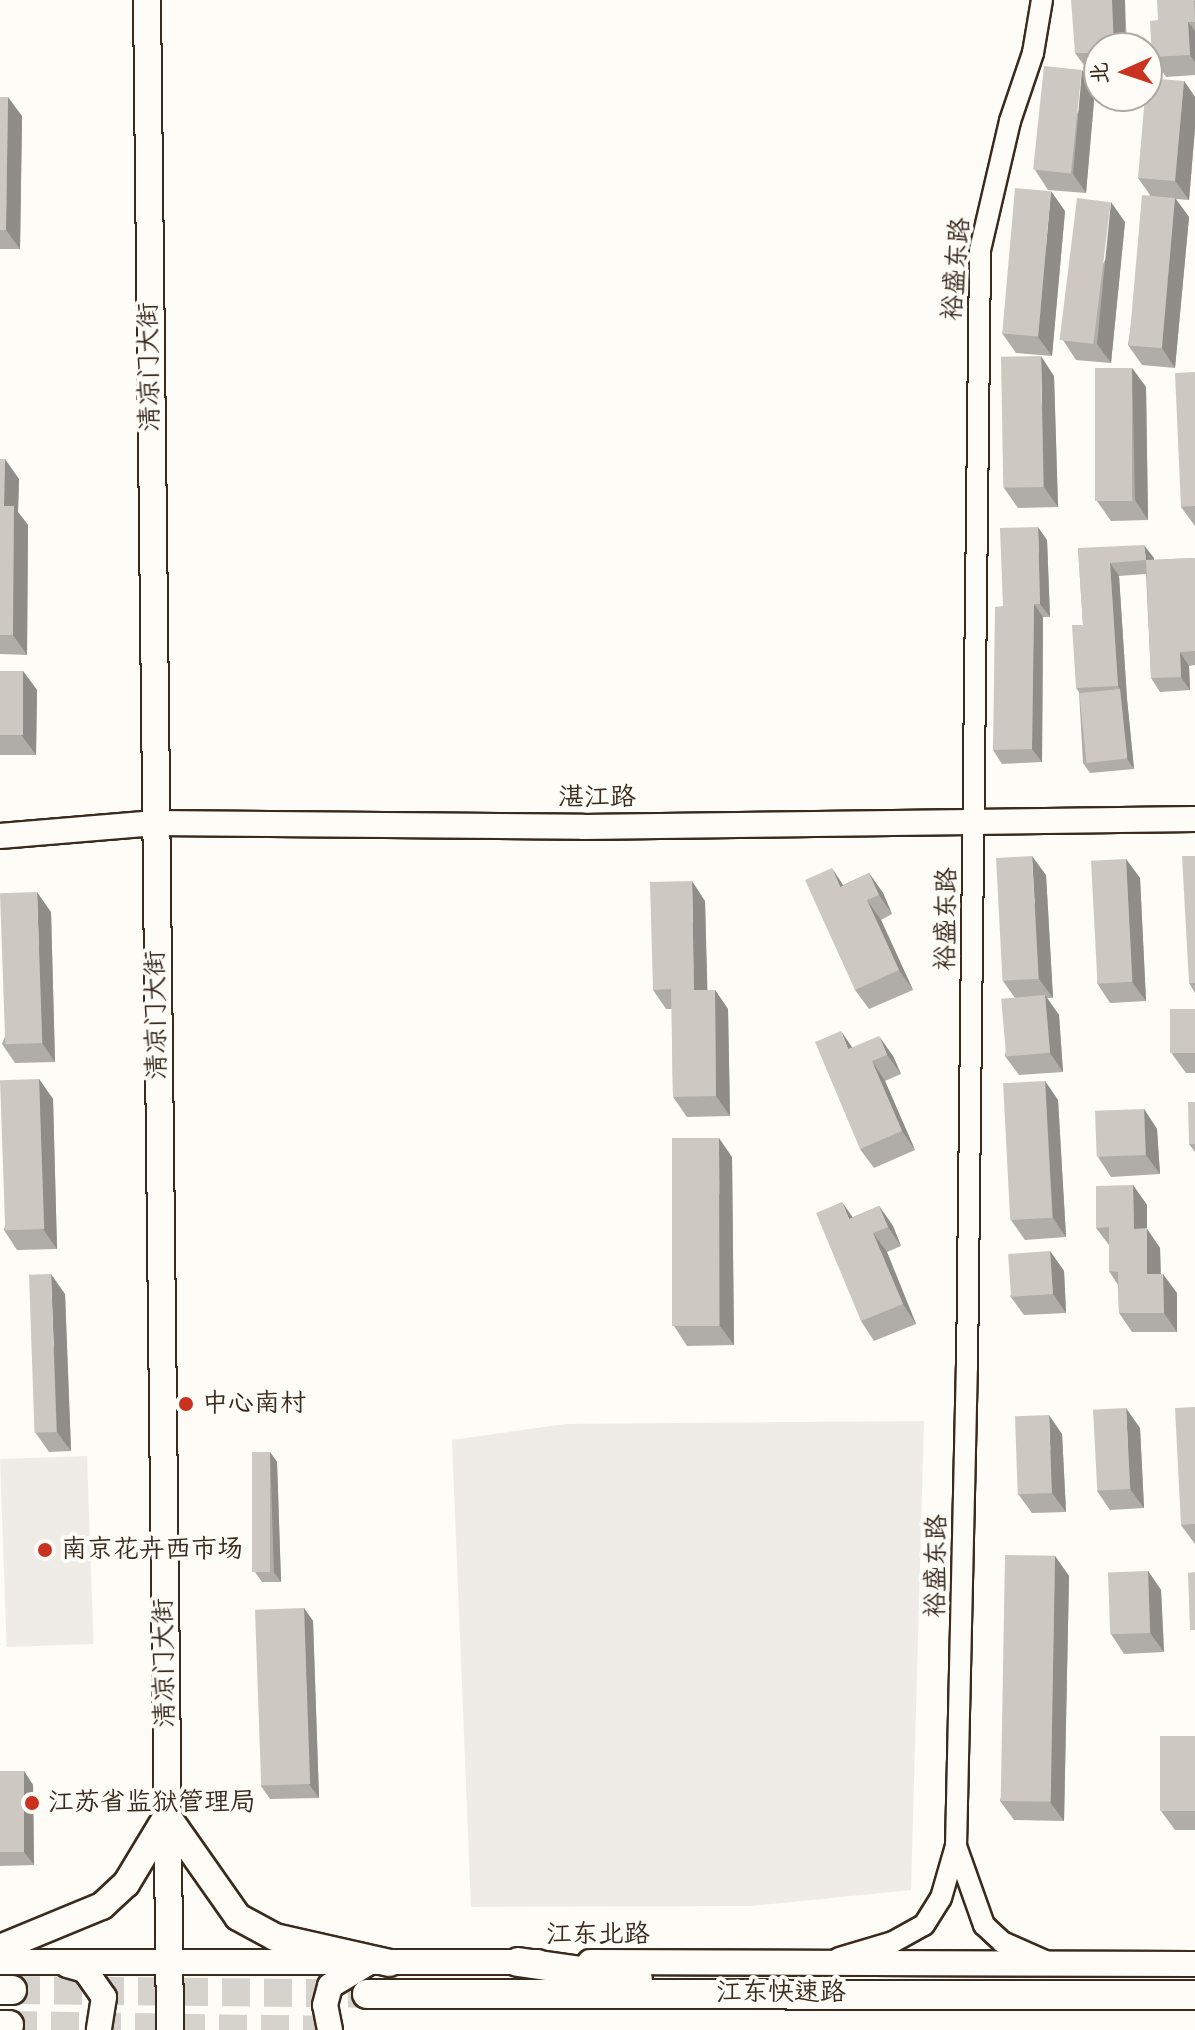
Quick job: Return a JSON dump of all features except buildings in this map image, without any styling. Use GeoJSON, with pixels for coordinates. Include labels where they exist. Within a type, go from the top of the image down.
{"type":"FeatureCollection","features":[{"type":"Feature","properties":{"kind":"highway"},"geometry":{"type":"LineString","coordinates":[[518,1962],[738,1993]]}},
{"type":"Feature","properties":{"kind":"highway","name":"江东快速路"},"geometry":{"type":"LineString","coordinates":[[367,1994],[1195,1995]]}},
{"type":"Feature","properties":{"kind":"main road","name":"清凉门大街"},"geometry":{"type":"LineString","coordinates":[[147,0],[170,2030]]}},
{"type":"Feature","properties":{"kind":"main road","name":"湛江路"},"geometry":{"type":"LineString","coordinates":[[0,836],[155,823],[583,827],[1195,819]]}},
{"type":"Feature","properties":{"kind":"main road"},"geometry":{"type":"LineString","coordinates":[[0,1948],[102,1906],[126,1884],[167,1816],[238,1917],[275,1937],[380,1962]]}},
{"type":"Feature","properties":{"kind":"main road","name":"江东北路"},"geometry":{"type":"LineString","coordinates":[[0,1962],[1195,1964]]}},
{"type":"Feature","properties":{"kind":"main road"},"geometry":{"type":"LineString","coordinates":[[56,1962],[85,1970],[95,1979],[104,1997],[99,2030]]}},
{"type":"Feature","properties":{"kind":"main road"},"geometry":{"type":"LineString","coordinates":[[330,2030],[325,2005],[330,1986],[380,1962]]}},
{"type":"Feature","properties":{"kind":"street","name":"裕盛东路"},"geometry":{"type":"LineString","coordinates":[[825,1963],[893,1942],[924,1925],[941,1898],[956,1846],[975,820],[980,250],[1010,121],[1033,53],[1042,0]]}},
{"type":"Feature","properties":{"kind":"street","name":"裕盛东路"},"geometry":{"type":"LineString","coordinates":[[956,1846],[984,1925],[1002,1942],[1049,1963]]}},
{"type":"Feature","properties":{"kind":"shaded area"},"geometry":{"type":"Polygon","coordinates":[[[924,1421],[911,1890],[751,1906],[471,1907],[452,1440],[565,1424],[924,1421]]]}},
{"type":"Feature","properties":{"kind":"shaded area","name":"南京花卉西市场"},"geometry":{"type":"Polygon","coordinates":[[[87,1456],[94,1644],[7,1647],[0,1459],[87,1456]]]}},
{"type":"Feature","properties":{"kind":"tunnel"},"geometry":{"type":"LineString","coordinates":[[12,1990],[367,1994]]}},
{"type":"Feature","properties":{"kind":"tunnel"},"geometry":{"type":"LineString","coordinates":[[9,2025],[319,2030]]}},
{"type":"Feature","properties":{"kind":"place","name":"中心南村"},"geometry":{"type":"Point","coordinates":[186,1404]}},
{"type":"Feature","properties":{"kind":"place","name":"南京花卉西市场"},"geometry":{"type":"Point","coordinates":[45,1550]}},
{"type":"Feature","properties":{"kind":"place","name":"江苏省监狱管理局"},"geometry":{"type":"Point","coordinates":[32,1803]}}]}
